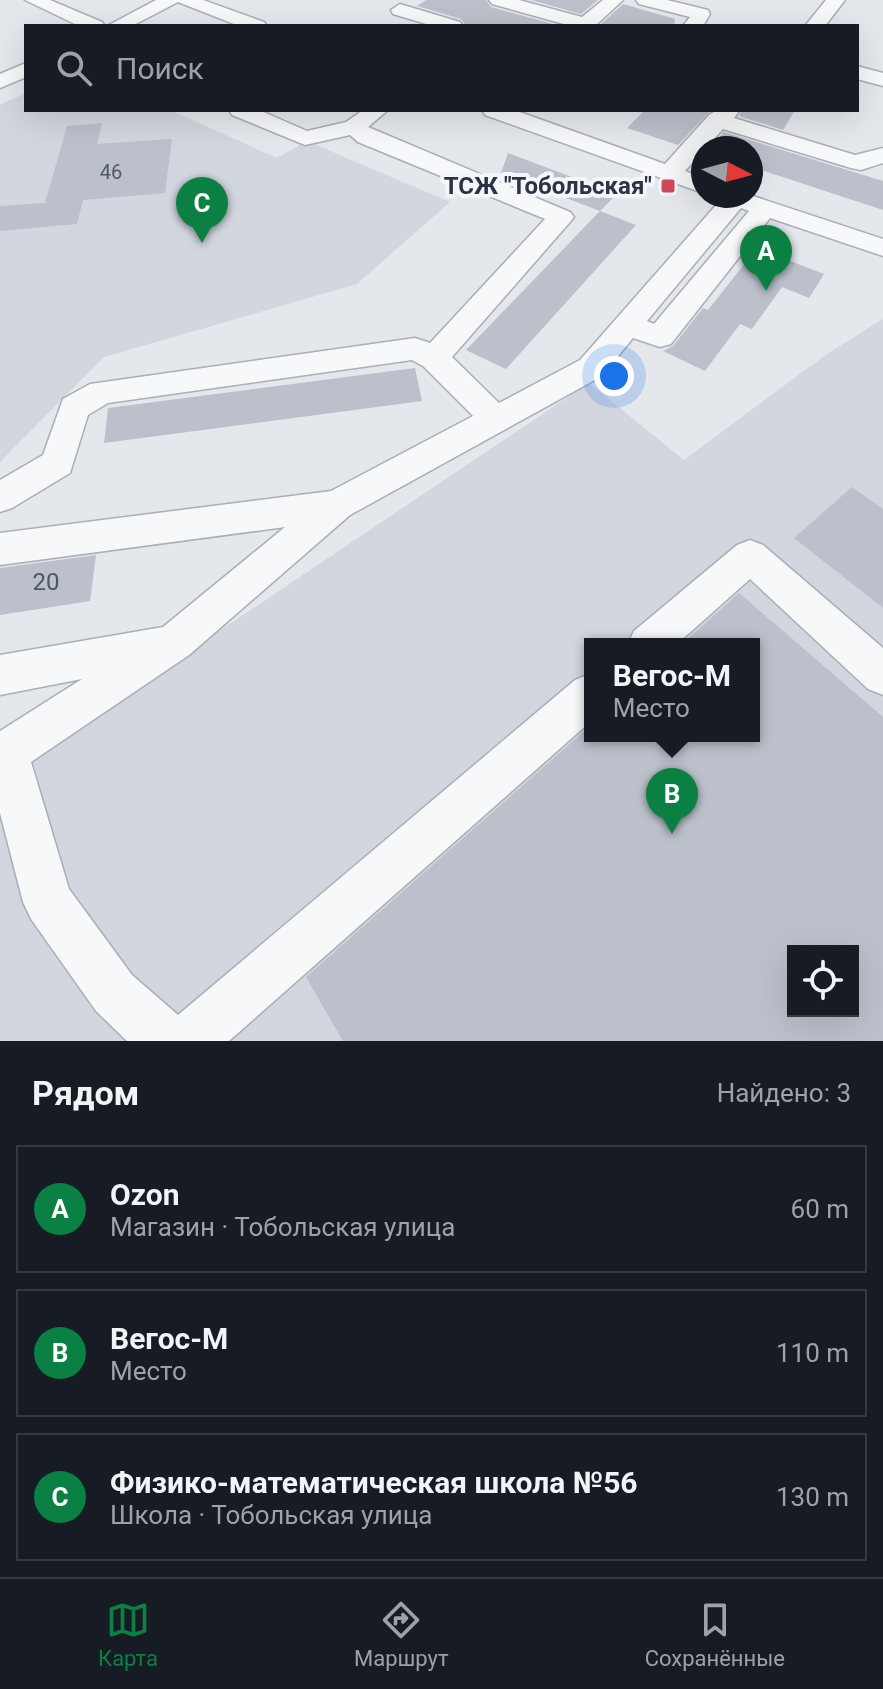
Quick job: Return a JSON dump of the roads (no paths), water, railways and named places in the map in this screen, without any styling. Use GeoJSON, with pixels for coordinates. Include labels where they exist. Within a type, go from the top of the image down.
{"type":"FeatureCollection","features":[{"type":"Feature","properties":{"kind":"street"},"geometry":{"type":"LineString","coordinates":[[34,0],[90,24]]}},
{"type":"Feature","properties":{"kind":"street"},"geometry":{"type":"LineString","coordinates":[[498,0],[581,24]]}},
{"type":"Feature","properties":{"kind":"street"},"geometry":{"type":"LineString","coordinates":[[585,24],[614,0]]}},
{"type":"Feature","properties":{"kind":"street"},"geometry":{"type":"LineString","coordinates":[[645,0],[701,14],[694,24]]}},
{"type":"Feature","properties":{"kind":"street"},"geometry":{"type":"LineString","coordinates":[[817,24],[836,0]]}},
{"type":"Feature","properties":{"kind":"street"},"geometry":{"type":"LineString","coordinates":[[121,24],[166,2],[211,24]]}},
{"type":"Feature","properties":{"kind":"street"},"geometry":{"type":"LineString","coordinates":[[401,9],[447,24]]}},
{"type":"Feature","properties":{"kind":"street"},"geometry":{"type":"LineString","coordinates":[[186,13],[246,24]]}},
{"type":"Feature","properties":{"kind":"street"},"geometry":{"type":"LineString","coordinates":[[0,82],[24,70]]}},
{"type":"Feature","properties":{"kind":"street"},"geometry":{"type":"LineString","coordinates":[[859,73],[883,80]]}},
{"type":"Feature","properties":{"kind":"street"},"geometry":{"type":"LineString","coordinates":[[245,112],[305,138],[354,127],[374,112]]}},
{"type":"Feature","properties":{"kind":"street"},"geometry":{"type":"LineString","coordinates":[[498,112],[691,182]]}},
{"type":"Feature","properties":{"kind":"street"},"geometry":{"type":"LineString","coordinates":[[669,174],[723,115],[851,161],[861,163],[883,155]]}},
{"type":"Feature","properties":{"kind":"street"},"geometry":{"type":"LineString","coordinates":[[354,127],[366,137],[561,217],[434,358]]}},
{"type":"Feature","properties":{"kind":"street"},"geometry":{"type":"LineString","coordinates":[[763,207],[883,248]]}},
{"type":"Feature","properties":{"kind":"street"},"geometry":{"type":"LineString","coordinates":[[167,1041],[114,993],[48,902],[3,755],[175,642],[337,505],[591,368],[737,208]]}},
{"type":"Feature","properties":{"kind":"street"},"geometry":{"type":"LineString","coordinates":[[0,498],[58,463],[74,408],[101,392],[415,349],[434,358],[497,420]]}},
{"type":"Feature","properties":{"kind":"street"},"geometry":{"type":"LineString","coordinates":[[0,549],[337,505]]}},
{"type":"Feature","properties":{"kind":"street"},"geometry":{"type":"LineString","coordinates":[[655,638],[750,556],[883,675]]}},
{"type":"Feature","properties":{"kind":"street"},"geometry":{"type":"LineString","coordinates":[[0,675],[175,642]]}},
{"type":"Feature","properties":{"kind":"street"},"geometry":{"type":"LineString","coordinates":[[188,1041],[584,699]]}},
{"type":"Feature","properties":{"kind":"place","name":"ТСЖ \"Тобольская\""},"geometry":{"type":"Point","coordinates":[668,186]}},
{"type":"Feature","properties":{"kind":"place","name":"Физико-математическая школа №56"},"geometry":{"type":"Point","coordinates":[202,243]}},
{"type":"Feature","properties":{"kind":"place","name":"Ozon"},"geometry":{"type":"Point","coordinates":[766,291]}},
{"type":"Feature","properties":{"kind":"place","name":"Вегос-М"},"geometry":{"type":"Point","coordinates":[672,834]}}]}
